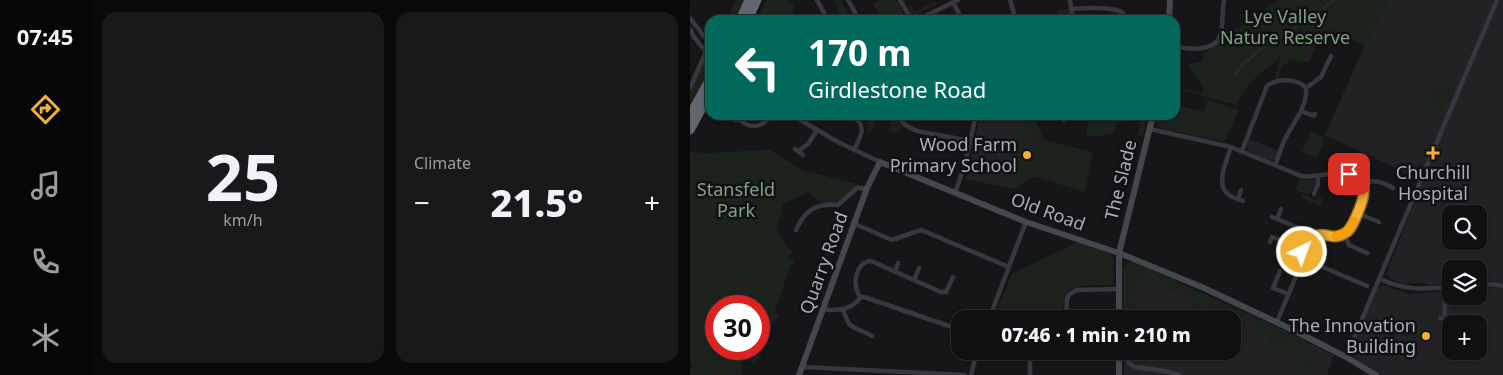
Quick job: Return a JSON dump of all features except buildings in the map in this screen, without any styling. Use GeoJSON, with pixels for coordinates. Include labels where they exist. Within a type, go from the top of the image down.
{"type":"FeatureCollection","features":[{"type":"Feature","properties":{"kind":"highway"},"geometry":{"type":"LineString","coordinates":[[742,15],[749,0]]}},
{"type":"Feature","properties":{"kind":"highway"},"geometry":{"type":"LineString","coordinates":[[750,15],[757,0]]}},
{"type":"Feature","properties":{"kind":"highway"},"geometry":{"type":"LineString","coordinates":[[690,115],[705,88]]}},
{"type":"Feature","properties":{"kind":"highway"},"geometry":{"type":"LineString","coordinates":[[690,130],[705,102]]}},
{"type":"Feature","properties":{"kind":"street"},"geometry":{"type":"LineString","coordinates":[[817,0],[825,15]]}},
{"type":"Feature","properties":{"kind":"street"},"geometry":{"type":"LineString","coordinates":[[848,0],[856,15]]}},
{"type":"Feature","properties":{"kind":"street"},"geometry":{"type":"LineString","coordinates":[[900,0],[909,15]]}},
{"type":"Feature","properties":{"kind":"street"},"geometry":{"type":"LineString","coordinates":[[1010,0],[1014,15]]}},
{"type":"Feature","properties":{"kind":"street"},"geometry":{"type":"LineString","coordinates":[[1070,0],[1072,15]]}},
{"type":"Feature","properties":{"kind":"street"},"geometry":{"type":"LineString","coordinates":[[1169,15],[1170,0]]}},
{"type":"Feature","properties":{"kind":"street"},"geometry":{"type":"LineString","coordinates":[[1180,48],[1200,49],[1214,43],[1221,32],[1224,0]]}},
{"type":"Feature","properties":{"kind":"street"},"geometry":{"type":"LineString","coordinates":[[1346,357],[1497,0]]}},
{"type":"Feature","properties":{"kind":"street"},"geometry":{"type":"LineString","coordinates":[[927,15],[956,1],[960,15]]}},
{"type":"Feature","properties":{"kind":"street"},"geometry":{"type":"LineString","coordinates":[[1072,9],[1117,10],[1123,13],[1123,15]]}},
{"type":"Feature","properties":{"kind":"street"},"geometry":{"type":"LineString","coordinates":[[690,18],[705,38]]}},
{"type":"Feature","properties":{"kind":"street"},"geometry":{"type":"LineString","coordinates":[[690,29],[705,51]]}},
{"type":"Feature","properties":{"kind":"street"},"geometry":{"type":"LineString","coordinates":[[694,37],[700,31]]}},
{"type":"Feature","properties":{"kind":"street"},"geometry":{"type":"LineString","coordinates":[[690,88],[705,54]]}},
{"type":"Feature","properties":{"kind":"street"},"geometry":{"type":"LineString","coordinates":[[1306,88],[1321,78],[1331,56]]}},
{"type":"Feature","properties":{"kind":"street"},"geometry":{"type":"LineString","coordinates":[[1242,151],[1265,90],[1270,84],[1278,80],[1302,83],[1306,88],[1306,97],[1301,111],[1285,139],[1275,165]]}},
{"type":"Feature","properties":{"kind":"street"},"geometry":{"type":"LineString","coordinates":[[1301,111],[1314,116],[1315,114]]}},
{"type":"Feature","properties":{"kind":"street"},"geometry":{"type":"LineString","coordinates":[[734,120],[739,120],[749,125],[760,125],[767,120]]}},
{"type":"Feature","properties":{"kind":"street","name":"Old Road"},"geometry":{"type":"LineString","coordinates":[[800,120],[854,150],[880,162],[1026,222],[1119,253],[1204,288],[1277,322],[1346,357],[1368,373],[1376,375]]}},
{"type":"Feature","properties":{"kind":"street"},"geometry":{"type":"LineString","coordinates":[[854,150],[862,129],[858,120]]}},
{"type":"Feature","properties":{"kind":"street"},"geometry":{"type":"LineString","coordinates":[[902,120],[917,131],[970,141]]}},
{"type":"Feature","properties":{"kind":"street"},"geometry":{"type":"LineString","coordinates":[[956,193],[975,120]]}},
{"type":"Feature","properties":{"kind":"street","name":"The Slade"},"geometry":{"type":"LineString","coordinates":[[1119,310],[1119,253],[1152,120]]}},
{"type":"Feature","properties":{"kind":"street"},"geometry":{"type":"LineString","coordinates":[[1150,129],[1231,147],[1295,174],[1310,177],[1347,173],[1355,176],[1362,184],[1364,198],[1350,229],[1344,234],[1336,236],[1323,234],[1312,238],[1310,241],[1277,322]]}},
{"type":"Feature","properties":{"kind":"street"},"geometry":{"type":"LineString","coordinates":[[799,152],[808,144],[817,130]]}},
{"type":"Feature","properties":{"kind":"street"},"geometry":{"type":"LineString","coordinates":[[1231,147],[1222,185],[1228,194],[1240,200],[1242,190]]}},
{"type":"Feature","properties":{"kind":"street","name":"Quarry Road"},"geometry":{"type":"LineString","coordinates":[[799,375],[867,188],[880,162]]}},
{"type":"Feature","properties":{"kind":"street"},"geometry":{"type":"LineString","coordinates":[[1314,194],[1318,184],[1318,176]]}},
{"type":"Feature","properties":{"kind":"street"},"geometry":{"type":"LineString","coordinates":[[1362,184],[1369,181],[1378,181],[1393,188]]}},
{"type":"Feature","properties":{"kind":"street"},"geometry":{"type":"LineString","coordinates":[[796,230],[801,219],[808,211],[826,204],[838,205],[857,188],[867,188]]}},
{"type":"Feature","properties":{"kind":"street"},"geometry":{"type":"LineString","coordinates":[[1281,209],[1275,218],[1304,230],[1312,238]]}},
{"type":"Feature","properties":{"kind":"street"},"geometry":{"type":"LineString","coordinates":[[1357,213],[1379,222]]}},
{"type":"Feature","properties":{"kind":"street"},"geometry":{"type":"LineString","coordinates":[[992,310],[1026,222]]}},
{"type":"Feature","properties":{"kind":"street"},"geometry":{"type":"LineString","coordinates":[[855,224],[892,240],[920,230],[1009,267]]}},
{"type":"Feature","properties":{"kind":"street"},"geometry":{"type":"LineString","coordinates":[[1344,234],[1349,245],[1367,253]]}},
{"type":"Feature","properties":{"kind":"street"},"geometry":{"type":"LineString","coordinates":[[1270,242],[1272,238],[1285,242],[1304,256],[1368,286]]}},
{"type":"Feature","properties":{"kind":"street"},"geometry":{"type":"LineString","coordinates":[[860,298],[856,288],[860,266],[871,261],[941,292],[946,292],[952,277]]}},
{"type":"Feature","properties":{"kind":"street"},"geometry":{"type":"LineString","coordinates":[[895,272],[898,264]]}},
{"type":"Feature","properties":{"kind":"street"},"geometry":{"type":"LineString","coordinates":[[914,280],[919,268]]}},
{"type":"Feature","properties":{"kind":"street"},"geometry":{"type":"LineString","coordinates":[[1280,271],[1273,288],[1288,294]]}},
{"type":"Feature","properties":{"kind":"street"},"geometry":{"type":"LineString","coordinates":[[1380,279],[1403,288],[1442,288]]}},
{"type":"Feature","properties":{"kind":"street"},"geometry":{"type":"LineString","coordinates":[[1487,284],[1503,286]]}},
{"type":"Feature","properties":{"kind":"street"},"geometry":{"type":"LineString","coordinates":[[1066,310],[1067,299],[1076,290],[1118,289]]}},
{"type":"Feature","properties":{"kind":"street"},"geometry":{"type":"LineString","coordinates":[[823,310],[852,306],[860,298]]}},
{"type":"Feature","properties":{"kind":"street"},"geometry":{"type":"LineString","coordinates":[[860,298],[871,299],[951,327]]}},
{"type":"Feature","properties":{"kind":"street"},"geometry":{"type":"LineString","coordinates":[[1440,318],[1446,318],[1445,305]]}},
{"type":"Feature","properties":{"kind":"street"},"geometry":{"type":"LineString","coordinates":[[844,308],[848,324],[872,336]]}},
{"type":"Feature","properties":{"kind":"street"},"geometry":{"type":"LineString","coordinates":[[971,375],[975,360]]}},
{"type":"Feature","properties":{"kind":"street"},"geometry":{"type":"LineString","coordinates":[[1030,360],[1030,375]]}},
{"type":"Feature","properties":{"kind":"street"},"geometry":{"type":"LineString","coordinates":[[1119,360],[1119,375]]}},
{"type":"Feature","properties":{"kind":"street"},"geometry":{"type":"LineString","coordinates":[[1129,360],[1135,367],[1180,375]]}},
{"type":"Feature","properties":{"kind":"street"},"geometry":{"type":"LineString","coordinates":[[803,367],[965,375]]}},
{"type":"Feature","properties":{"kind":"shaded area","name":"Churchill Hospital"},"geometry":{"type":"Polygon","coordinates":[[[1388,0],[1503,0],[1503,283],[1487,281],[1487,260],[1442,260],[1442,284],[1403,284],[1388,276],[1388,269],[1423,181],[1325,135],[1366,42],[1368,42],[1388,0]]]}},
{"type":"Feature","properties":{"kind":"shaded area","name":"Wood Farm Primary School"},"geometry":{"type":"Polygon","coordinates":[[[979,120],[1035,120],[1044,140],[1065,145],[1082,187],[1085,189],[1084,192],[1034,176],[1015,189],[965,179],[979,120]]]}},
{"type":"Feature","properties":{"kind":"shaded area"},"geometry":{"type":"Polygon","coordinates":[[[1249,139],[1279,151],[1277,158],[1272,161],[1248,151],[1249,139]]]}},
{"type":"Feature","properties":{"kind":"shaded area"},"geometry":{"type":"Polygon","coordinates":[[[1130,262],[1133,262],[1239,310],[1123,310],[1123,268],[1130,262]]]}},
{"type":"Feature","properties":{"kind":"shaded area"},"geometry":{"type":"Polygon","coordinates":[[[1383,285],[1410,294],[1442,292],[1442,305],[1487,305],[1487,287],[1503,289],[1503,375],[1382,375],[1350,353],[1378,287],[1383,285]]]}},
{"type":"Feature","properties":{"kind":"shaded area"},"geometry":{"type":"Polygon","coordinates":[[[1241,311],[1334,355],[1327,375],[1124,375],[1124,360],[1241,360],[1241,311]]]}},
{"type":"Feature","properties":{"kind":"green space"},"geometry":{"type":"Polygon","coordinates":[[[736,0],[746,0],[738,15],[728,15],[736,0]]]}},
{"type":"Feature","properties":{"kind":"green space"},"geometry":{"type":"Polygon","coordinates":[[[766,0],[788,0],[794,4],[792,15],[759,15],[766,0]]]}},
{"type":"Feature","properties":{"kind":"green space"},"geometry":{"type":"Polygon","coordinates":[[[834,0],[841,0],[849,15],[838,15],[836,12],[829,15],[839,8],[834,0]]]}},
{"type":"Feature","properties":{"kind":"green space"},"geometry":{"type":"Polygon","coordinates":[[[880,0],[896,0],[905,15],[879,15],[873,4],[880,0]]]}},
{"type":"Feature","properties":{"kind":"green space","name":"Lye Valley Nature Reserve"},"geometry":{"type":"Polygon","coordinates":[[[1278,0],[1388,0],[1368,43],[1366,42],[1365,45],[1333,33],[1318,41],[1309,63],[1289,59],[1288,64],[1281,66],[1278,79],[1275,79],[1280,59],[1267,68],[1250,84],[1237,105],[1183,90],[1203,93],[1203,87],[1188,65],[1203,61],[1203,53],[1217,44],[1224,29],[1237,29],[1278,0]]]}},
{"type":"Feature","properties":{"kind":"green space"},"geometry":{"type":"Polygon","coordinates":[[[936,1],[936,5],[916,14],[912,13],[908,6],[911,5],[914,12],[936,1]]]}},
{"type":"Feature","properties":{"kind":"green space"},"geometry":{"type":"Polygon","coordinates":[[[1069,9],[1070,15],[1057,15],[1057,10],[1069,9]]]}},
{"type":"Feature","properties":{"kind":"green space"},"geometry":{"type":"Polygon","coordinates":[[[705,60],[705,80],[690,108],[690,91],[705,60]]]}},
{"type":"Feature","properties":{"kind":"green space"},"geometry":{"type":"Polygon","coordinates":[[[1435,82],[1455,90],[1451,102],[1446,100],[1442,110],[1425,103],[1435,82]]]}},
{"type":"Feature","properties":{"kind":"green space"},"geometry":{"type":"Polygon","coordinates":[[[1208,100],[1239,110],[1224,142],[1161,128],[1157,124],[1157,120],[1180,120],[1180,106],[1204,112],[1208,100]]]}},
{"type":"Feature","properties":{"kind":"green space"},"geometry":{"type":"Polygon","coordinates":[[[866,120],[875,120],[874,127],[868,134],[867,127],[869,125],[866,120]]]}},
{"type":"Feature","properties":{"kind":"green space"},"geometry":{"type":"Polygon","coordinates":[[[891,120],[896,120],[903,127],[897,133],[891,132],[891,120]]]}},
{"type":"Feature","properties":{"kind":"green space"},"geometry":{"type":"Polygon","coordinates":[[[1016,120],[1022,121],[1024,141],[1026,141],[1024,120],[1035,120],[1044,140],[1093,152],[1084,192],[1034,176],[1015,189],[1012,187],[1003,174],[1017,165],[1009,152],[1017,146],[1010,133],[1010,130],[1018,124],[1016,120]]]}},
{"type":"Feature","properties":{"kind":"green space"},"geometry":{"type":"Polygon","coordinates":[[[1089,120],[1122,120],[1111,134],[1086,136],[1089,120]]]}},
{"type":"Feature","properties":{"kind":"green space"},"geometry":{"type":"Polygon","coordinates":[[[1141,120],[1147,120],[1143,136],[1137,136],[1141,120]]]}},
{"type":"Feature","properties":{"kind":"green space"},"geometry":{"type":"Polygon","coordinates":[[[1311,132],[1325,138],[1316,158],[1302,152],[1311,132]]]}},
{"type":"Feature","properties":{"kind":"green space","name":"Stansfeld Park"},"geometry":{"type":"Polygon","coordinates":[[[770,150],[802,170],[860,185],[834,202],[822,202],[809,192],[784,203],[776,229],[793,252],[787,258],[794,261],[791,264],[774,313],[779,315],[770,328],[770,295],[705,295],[705,360],[744,360],[742,362],[742,375],[690,375],[690,368],[693,367],[690,361],[690,152],[770,150]]]}},
{"type":"Feature","properties":{"kind":"green space"},"geometry":{"type":"Polygon","coordinates":[[[1300,179],[1316,182],[1315,187],[1308,195],[1296,190],[1300,179]]]}},
{"type":"Feature","properties":{"kind":"green space"},"geometry":{"type":"Polygon","coordinates":[[[1303,194],[1317,200],[1318,197],[1323,199],[1320,206],[1301,197],[1303,194]]]}},
{"type":"Feature","properties":{"kind":"green space"},"geometry":{"type":"Polygon","coordinates":[[[1078,242],[1107,252],[1112,256],[1114,262],[1113,284],[1083,286],[1071,289],[1064,299],[1063,310],[997,310],[1012,274],[1078,242]]]}},
{"type":"Feature","properties":{"kind":"green space"},"geometry":{"type":"Polygon","coordinates":[[[1130,262],[1135,263],[1239,310],[1211,310],[1200,302],[1191,302],[1184,294],[1165,289],[1151,279],[1144,282],[1136,294],[1132,310],[1124,310],[1123,268],[1130,262]]]}},
{"type":"Feature","properties":{"kind":"green space"},"geometry":{"type":"Polygon","coordinates":[[[1198,303],[1199,310],[1189,310],[1190,304],[1198,303]]]}},
{"type":"Feature","properties":{"kind":"green space"},"geometry":{"type":"Polygon","coordinates":[[[1241,311],[1319,348],[1317,354],[1308,350],[1307,353],[1302,351],[1316,358],[1310,371],[1314,375],[1306,375],[1299,372],[1299,366],[1296,364],[1301,353],[1301,347],[1289,342],[1287,346],[1290,348],[1283,363],[1263,354],[1274,358],[1276,354],[1273,352],[1275,346],[1268,342],[1270,336],[1241,322],[1241,311]]]}},
{"type":"Feature","properties":{"kind":"green space"},"geometry":{"type":"Polygon","coordinates":[[[1241,322],[1248,327],[1241,331],[1241,322]]]}},
{"type":"Feature","properties":{"kind":"green space"},"geometry":{"type":"Polygon","coordinates":[[[1248,358],[1260,364],[1254,371],[1248,370],[1251,363],[1247,361],[1248,358]]]}},
{"type":"Feature","properties":{"kind":"waterway"},"geometry":{"type":"LineString","coordinates":[[1235,75],[1245,61],[1250,59],[1268,43],[1289,32],[1334,0]]}},
{"type":"Feature","properties":{"kind":"slow traffic"},"geometry":{"type":"LineString","coordinates":[[1336,236],[1346,233],[1354,221]]}},
{"type":"Feature","properties":{"kind":"place","name":"Churchill Hospital"},"geometry":{"type":"Point","coordinates":[1433,153]}},
{"type":"Feature","properties":{"kind":"place","name":"Wood Farm Primary School"},"geometry":{"type":"Point","coordinates":[1027,155]}},
{"type":"Feature","properties":{"kind":"place","name":"The Innovation Building"},"geometry":{"type":"Point","coordinates":[1426,336]}},
{"type":"Feature","properties":{"kind":"route"},"geometry":{"type":"LineString","coordinates":[[1302,252],[1304,253],[1312,238],[1318,235],[1336,236],[1349,231],[1364,198],[1361,182],[1358,178],[1349,174]]}}]}
